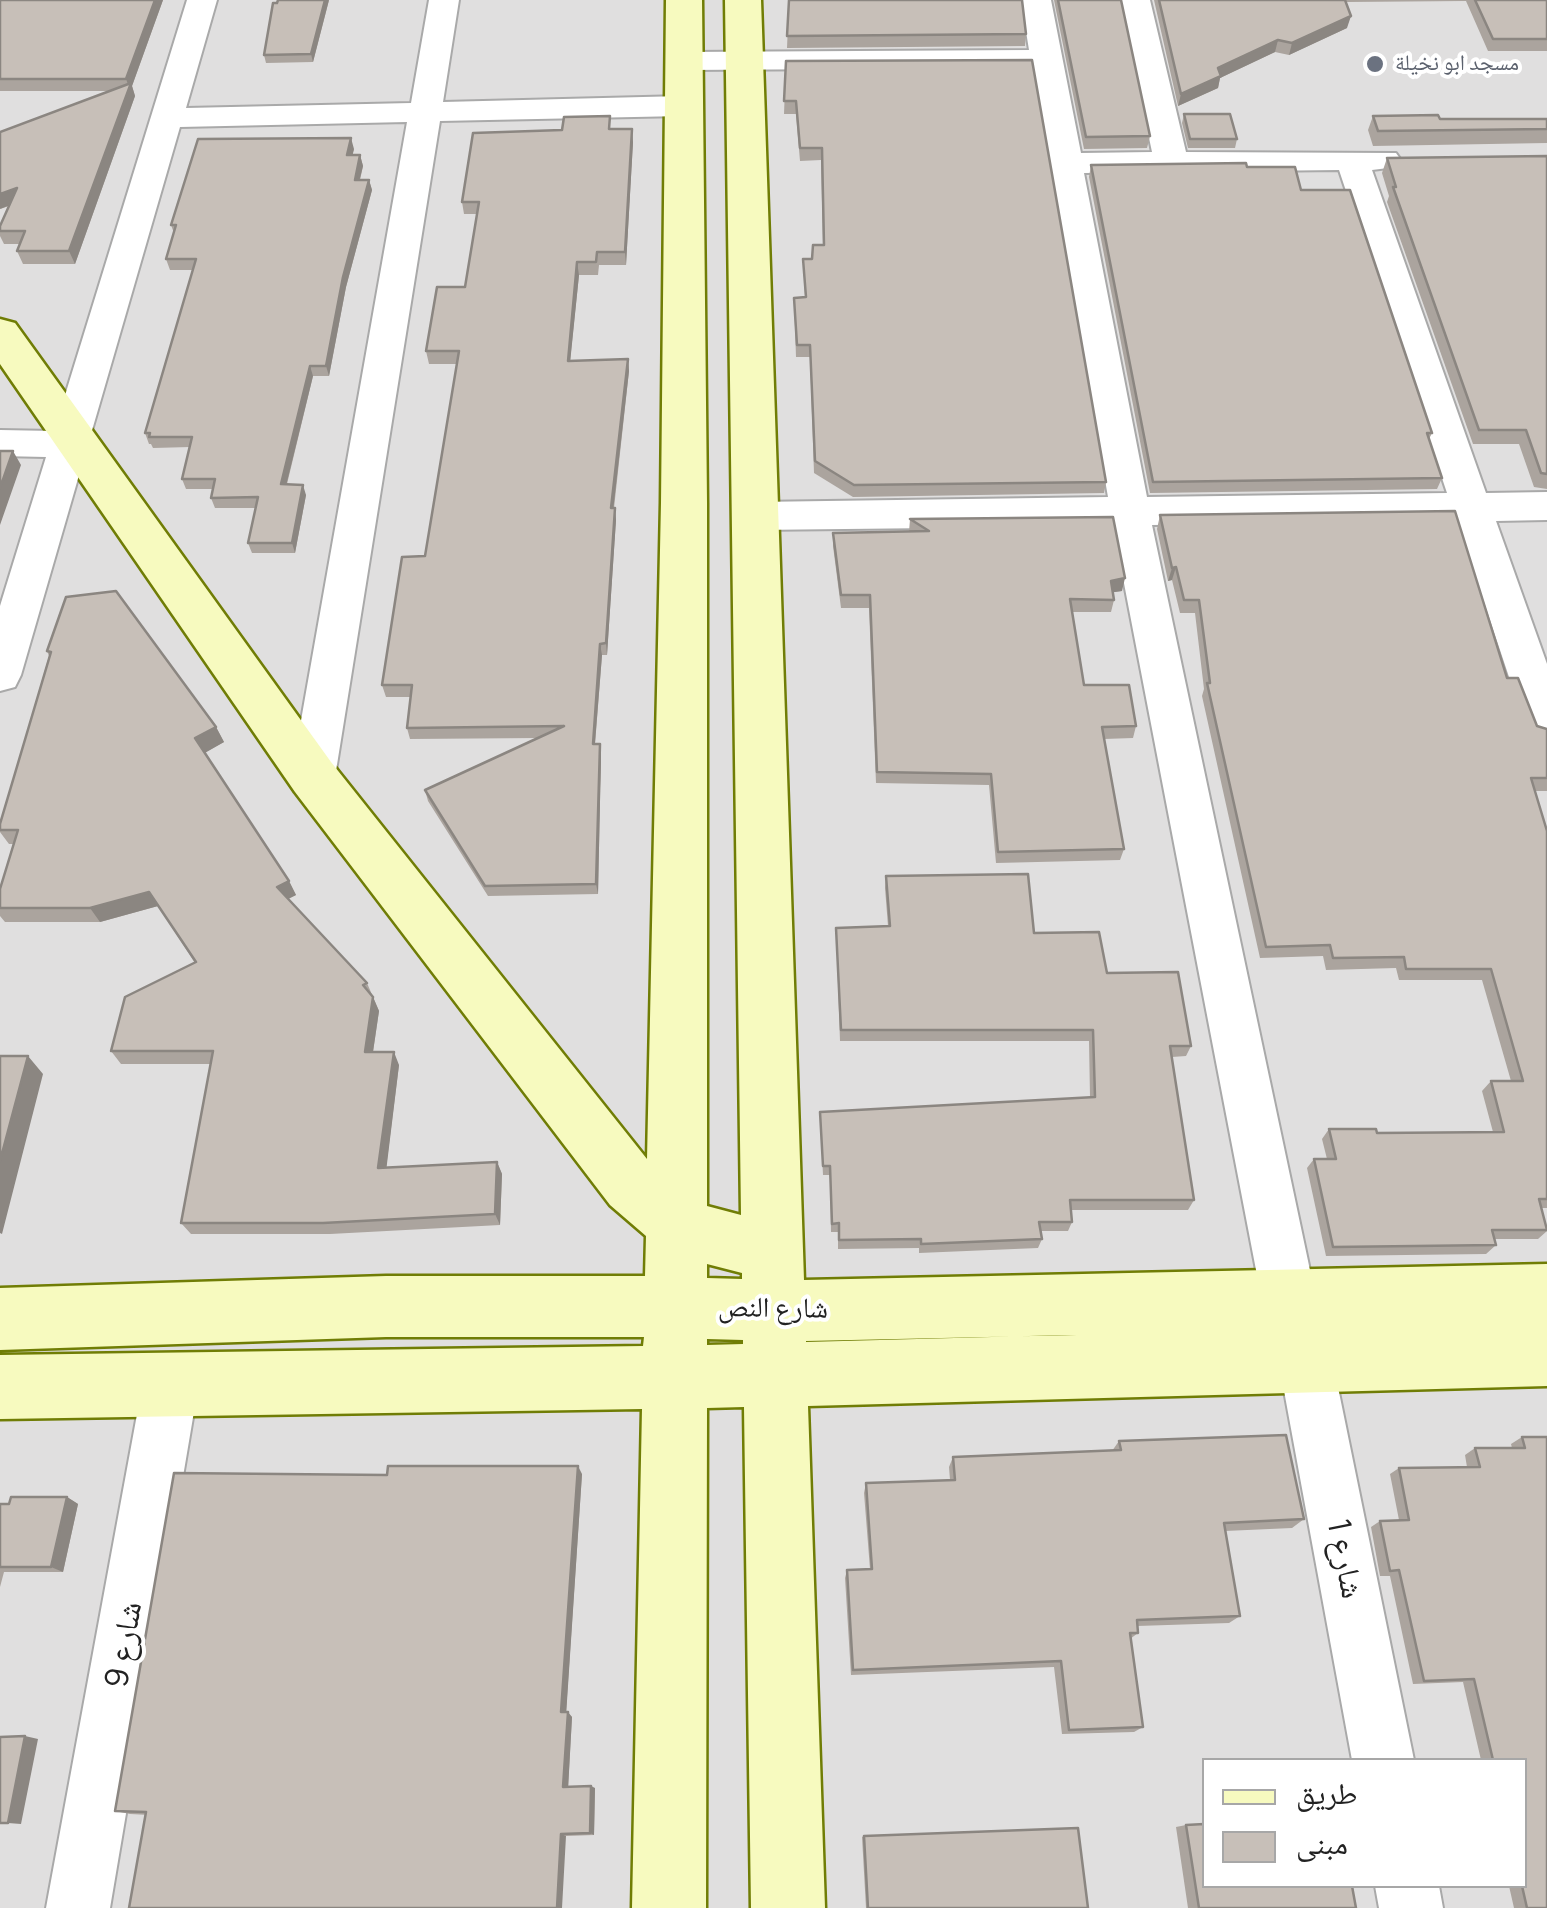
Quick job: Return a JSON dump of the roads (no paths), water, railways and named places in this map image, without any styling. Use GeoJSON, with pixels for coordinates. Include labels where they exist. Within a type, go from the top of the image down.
{"type":"FeatureCollection","features":[{"type":"Feature","properties":{"kind":"street"},"geometry":{"type":"LineString","coordinates":[[0,675],[202,0]]}},
{"type":"Feature","properties":{"kind":"street"},"geometry":{"type":"LineString","coordinates":[[313,777],[444,0]]}},
{"type":"Feature","properties":{"kind":"street"},"geometry":{"type":"LineString","coordinates":[[669,1908],[684,540],[684,0]]}},
{"type":"Feature","properties":{"kind":"street"},"geometry":{"type":"LineString","coordinates":[[743,0],[788,1908]]}},
{"type":"Feature","properties":{"kind":"street","name":"شارع 1"},"geometry":{"type":"LineString","coordinates":[[1036,0],[1130,513],[1282,1260],[1300,1329],[1383,1758]]}},
{"type":"Feature","properties":{"kind":"street"},"geometry":{"type":"LineString","coordinates":[[1136,0],[1171,161]]}},
{"type":"Feature","properties":{"kind":"street"},"geometry":{"type":"LineString","coordinates":[[168,118],[426,113],[684,84],[744,61],[1046,59]]}},
{"type":"Feature","properties":{"kind":"street"},"geometry":{"type":"LineString","coordinates":[[1068,163],[1410,159]]}},
{"type":"Feature","properties":{"kind":"street"},"geometry":{"type":"LineString","coordinates":[[1352,160],[1547,725]]}},
{"type":"Feature","properties":{"kind":"street"},"geometry":{"type":"LineString","coordinates":[[0,333],[313,777],[631,1185],[675,1224],[694,1233],[772,1249]]}},
{"type":"Feature","properties":{"kind":"street"},"geometry":{"type":"LineString","coordinates":[[0,443],[73,439]]}},
{"type":"Feature","properties":{"kind":"street"},"geometry":{"type":"LineString","coordinates":[[756,516],[1547,506]]}},
{"type":"Feature","properties":{"kind":"street","name":"شارع النص"},"geometry":{"type":"LineString","coordinates":[[0,1387],[774,1375],[1300,1329],[1547,1294]]}},
{"type":"Feature","properties":{"kind":"street","name":"شارع النص"},"geometry":{"type":"LineString","coordinates":[[0,1319],[387,1305],[676,1306],[1300,1329],[1547,1356]]}},
{"type":"Feature","properties":{"kind":"street","name":"شارع 9"},"geometry":{"type":"LineString","coordinates":[[78,1908],[171,1382]]}},
{"type":"Feature","properties":{"kind":"place","name":"مسجد ابو نخيلة"},"geometry":{"type":"Point","coordinates":[1375,64]}}]}
